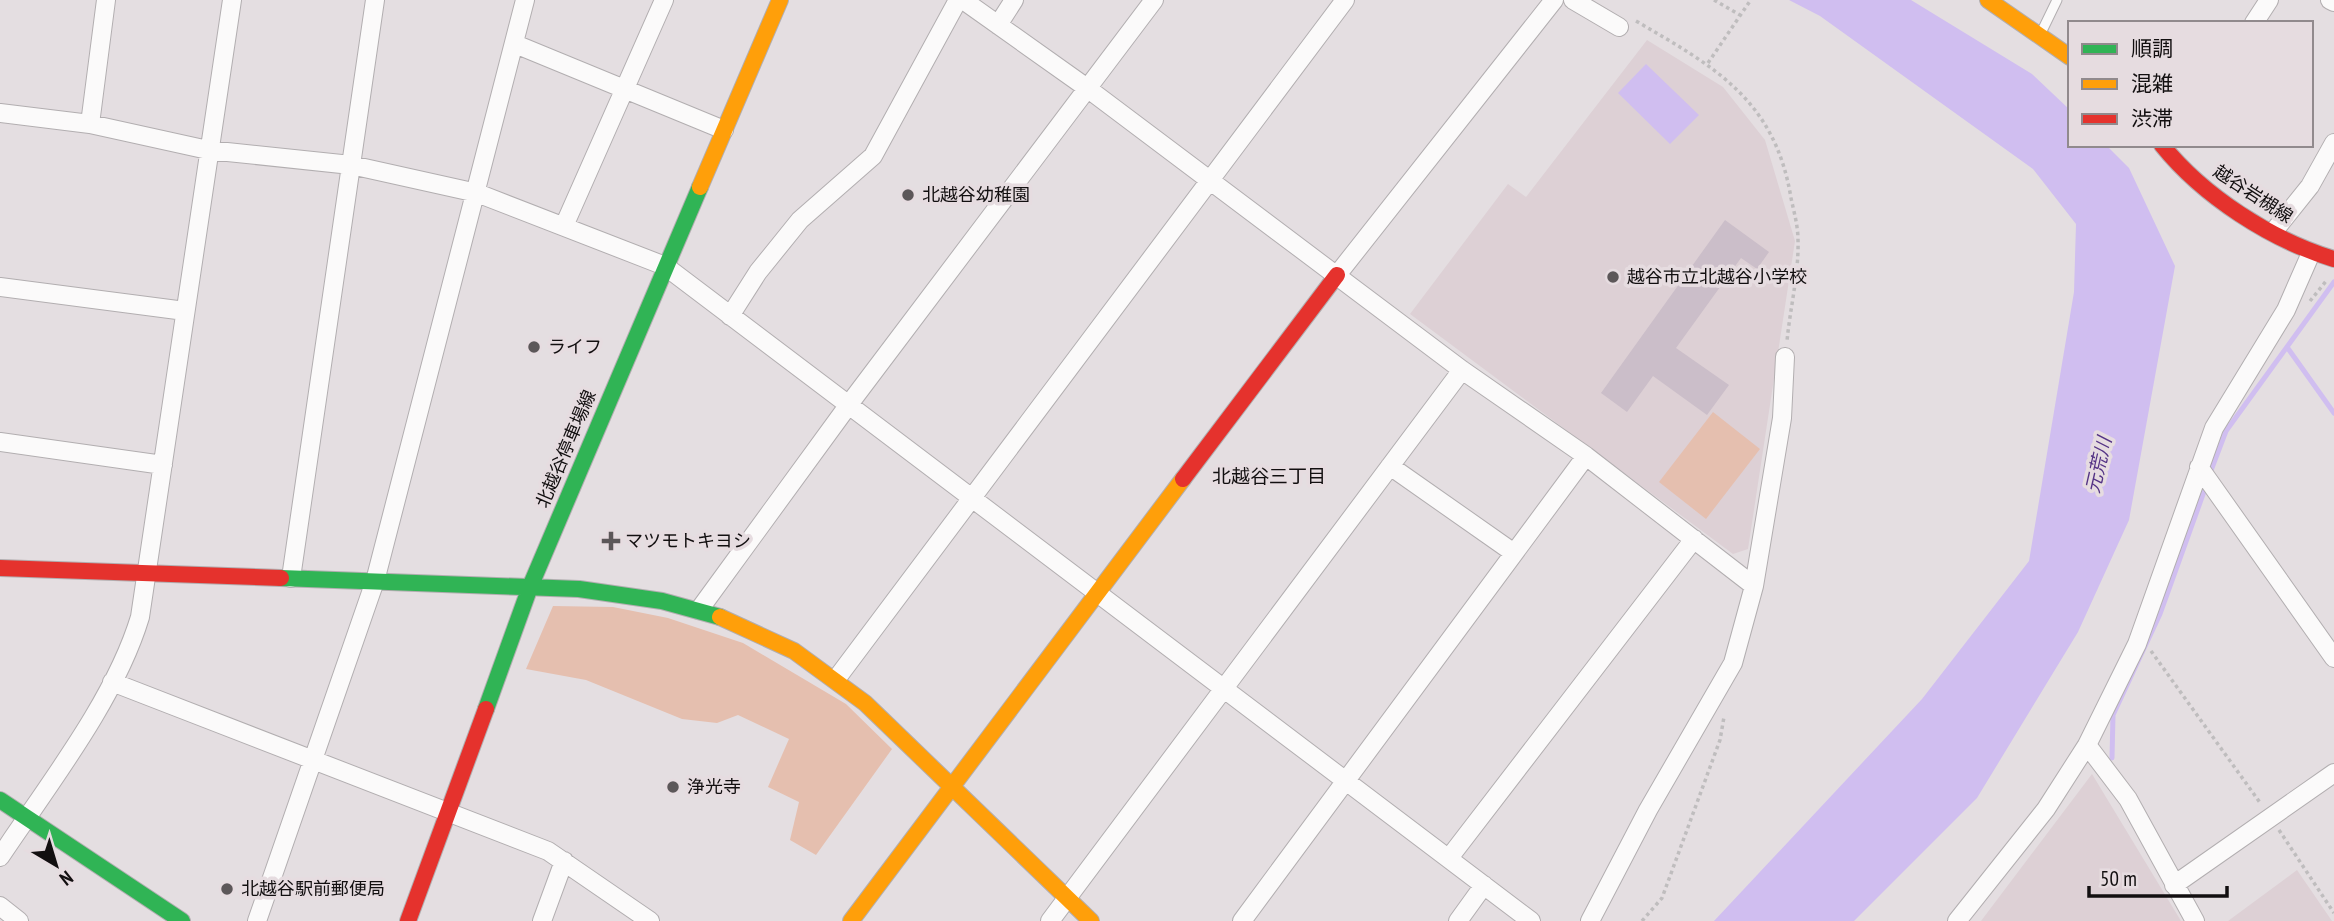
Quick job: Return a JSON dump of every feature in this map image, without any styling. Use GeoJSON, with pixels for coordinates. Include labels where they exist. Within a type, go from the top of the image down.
{"type":"FeatureCollection","features":[{"type":"Feature","properties":{"kind":"street"},"geometry":{"type":"LineString","coordinates":[[90,124],[106,0]]}},
{"type":"Feature","properties":{"kind":"street"},"geometry":{"type":"LineString","coordinates":[[0,857],[130,652],[147,574],[232,0]]}},
{"type":"Feature","properties":{"kind":"street"},"geometry":{"type":"LineString","coordinates":[[291,578],[375,0]]}},
{"type":"Feature","properties":{"kind":"street"},"geometry":{"type":"LineString","coordinates":[[257,921],[375,581],[525,0]]}},
{"type":"Feature","properties":{"kind":"street"},"geometry":{"type":"LineString","coordinates":[[564,226],[664,0]]}},
{"type":"Feature","properties":{"kind":"street","name":"北越谷停車場線"},"geometry":{"type":"LineString","coordinates":[[408,921],[530,587],[780,0]]}},
{"type":"Feature","properties":{"kind":"street"},"geometry":{"type":"LineString","coordinates":[[730,316],[758,272],[800,220],[873,156],[960,0],[1087,88],[1462,370],[1586,456],[1754,586]]}},
{"type":"Feature","properties":{"kind":"street"},"geometry":{"type":"LineString","coordinates":[[998,25],[1014,0]]}},
{"type":"Feature","properties":{"kind":"street"},"geometry":{"type":"LineString","coordinates":[[699,610],[850,403],[1154,0]]}},
{"type":"Feature","properties":{"kind":"street"},"geometry":{"type":"LineString","coordinates":[[837,678],[1345,0]]}},
{"type":"Feature","properties":{"kind":"street"},"geometry":{"type":"LineString","coordinates":[[851,921],[1337,275],[1554,0]]}},
{"type":"Feature","properties":{"kind":"street"},"geometry":{"type":"LineString","coordinates":[[1573,0],[1625,23]]}},
{"type":"Feature","properties":{"kind":"street"},"geometry":{"type":"LineString","coordinates":[[1988,0],[2068,55]]}},
{"type":"Feature","properties":{"kind":"street"},"geometry":{"type":"LineString","coordinates":[[2255,21],[2269,0]]}},
{"type":"Feature","properties":{"kind":"street"},"geometry":{"type":"LineString","coordinates":[[515,44],[724,130]]}},
{"type":"Feature","properties":{"kind":"street"},"geometry":{"type":"LineString","coordinates":[[0,113],[90,124],[208,150],[351,164],[477,193],[665,266],[1099,591],[1531,921]]}},
{"type":"Feature","properties":{"kind":"street"},"geometry":{"type":"LineString","coordinates":[[2274,230],[2310,186],[2334,144]]}},
{"type":"Feature","properties":{"kind":"street","name":"越谷岩槻線"},"geometry":{"type":"LineString","coordinates":[[2164,147],[2188,174],[2311,253],[2334,258]]}},
{"type":"Feature","properties":{"kind":"street"},"geometry":{"type":"LineString","coordinates":[[1957,921],[2046,809],[2087,745],[2137,644],[2214,428],[2286,310],[2311,253]]}},
{"type":"Feature","properties":{"kind":"street"},"geometry":{"type":"LineString","coordinates":[[0,287],[185,311]]}},
{"type":"Feature","properties":{"kind":"street"},"geometry":{"type":"LineString","coordinates":[[1590,921],[1647,810],[1733,663],[1754,586],[1782,418],[1785,357]]}},
{"type":"Feature","properties":{"kind":"street"},"geometry":{"type":"LineString","coordinates":[[1050,921],[1462,370]]}},
{"type":"Feature","properties":{"kind":"street"},"geometry":{"type":"LineString","coordinates":[[0,442],[163,465]]}},
{"type":"Feature","properties":{"kind":"street"},"geometry":{"type":"LineString","coordinates":[[1242,921],[1586,456]]}},
{"type":"Feature","properties":{"kind":"street"},"geometry":{"type":"LineString","coordinates":[[1390,466],[1514,553]]}},
{"type":"Feature","properties":{"kind":"street"},"geometry":{"type":"LineString","coordinates":[[2199,467],[2334,658]]}},
{"type":"Feature","properties":{"kind":"street"},"geometry":{"type":"LineString","coordinates":[[1449,858],[1694,539]]}},
{"type":"Feature","properties":{"kind":"street"},"geometry":{"type":"LineString","coordinates":[[0,568],[620,592],[699,610],[766,636],[837,678],[953,786],[1091,921]]}},
{"type":"Feature","properties":{"kind":"street"},"geometry":{"type":"LineString","coordinates":[[113,681],[548,851],[645,920]]}},
{"type":"Feature","properties":{"kind":"street"},"geometry":{"type":"LineString","coordinates":[[2087,745],[2128,799],[2195,921]]}},
{"type":"Feature","properties":{"kind":"street"},"geometry":{"type":"LineString","coordinates":[[2174,885],[2334,774]]}},
{"type":"Feature","properties":{"kind":"street"},"geometry":{"type":"LineString","coordinates":[[0,800],[182,921]]}},
{"type":"Feature","properties":{"kind":"street"},"geometry":{"type":"LineString","coordinates":[[542,921],[564,860]]}},
{"type":"Feature","properties":{"kind":"street"},"geometry":{"type":"LineString","coordinates":[[1458,921],[1485,885]]}},
{"type":"Feature","properties":{"kind":"street"},"geometry":{"type":"LineString","coordinates":[[0,906],[19,921]]}},
{"type":"Feature","properties":{"kind":"lane"},"geometry":{"type":"LineString","coordinates":[[2040,34],[2057,0]]}},
{"type":"Feature","properties":{"kind":"path"},"geometry":{"type":"LineString","coordinates":[[1714,0],[1740,15]]}},
{"type":"Feature","properties":{"kind":"path"},"geometry":{"type":"LineString","coordinates":[[1708,63],[1750,1]]}},
{"type":"Feature","properties":{"kind":"path"},"geometry":{"type":"LineString","coordinates":[[1625,23],[1708,63],[1746,98],[1773,136],[1787,175],[1798,240],[1785,357]]}},
{"type":"Feature","properties":{"kind":"path"},"geometry":{"type":"LineString","coordinates":[[2154,652],[2334,913]]}},
{"type":"Feature","properties":{"kind":"path"},"geometry":{"type":"LineString","coordinates":[[1642,921],[1662,898],[1720,740],[1724,715]]}},
{"type":"Feature","properties":{"kind":"shaded area","name":"越谷市立北越谷小学校"},"geometry":{"type":"Polygon","coordinates":[[[1647,40],[1723,87],[1765,140],[1795,241],[1748,549],[1733,554],[1410,314],[1508,184],[1526,197],[1647,40]]]}},
{"type":"Feature","properties":{"kind":"shaded area"},"geometry":{"type":"Polygon","coordinates":[[[1713,412],[1760,449],[1706,519],[1659,482],[1713,412]]]}},
{"type":"Feature","properties":{"kind":"shaded area"},"geometry":{"type":"Polygon","coordinates":[[[553,606],[613,607],[668,618],[743,643],[846,704],[892,749],[816,855],[790,840],[799,802],[768,787],[789,739],[738,715],[717,723],[682,719],[586,680],[526,669],[553,606]]]}},
{"type":"Feature","properties":{"kind":"shaded area"},"geometry":{"type":"Polygon","coordinates":[[[2092,774],[2181,921],[1981,921],[2092,774]]]}},
{"type":"Feature","properties":{"kind":"shaded area"},"geometry":{"type":"Polygon","coordinates":[[[2297,870],[2332,921],[2228,921],[2297,870]]]}},
{"type":"Feature","properties":{"kind":"water","name":"元荒川"},"geometry":{"type":"Polygon","coordinates":[[[1789,0],[1911,0],[2032,74],[2068,108],[2068,147],[2108,147],[2129,168],[2175,266],[2129,520],[2078,632],[1977,798],[1854,921],[1714,921],[1922,699],[2029,561],[2074,292],[2076,224],[2033,169],[1820,16],[1789,0]]]}},
{"type":"Feature","properties":{"kind":"water"},"geometry":{"type":"Polygon","coordinates":[[[1646,64],[1699,115],[1670,144],[1618,93],[1646,64]]]}},
{"type":"Feature","properties":{"kind":"building"},"geometry":{"type":"Polygon","coordinates":[[[1725,220],[1769,252],[1757,269],[1741,258],[1676,348],[1729,385],[1707,415],[1653,376],[1627,412],[1601,393],[1725,220]]]}},
{"type":"Feature","properties":{"kind":"waterway"},"geometry":{"type":"LineString","coordinates":[[2210,473],[2226,431],[2334,282]]}},
{"type":"Feature","properties":{"kind":"waterway"},"geometry":{"type":"LineString","coordinates":[[2287,347],[2334,413]]}},
{"type":"Feature","properties":{"kind":"waterway"},"geometry":{"type":"LineString","coordinates":[[2112,758],[2113,715],[2160,614],[2206,486]]}},
{"type":"Feature","properties":{"kind":"traffic: fast"},"geometry":{"type":"LineString","coordinates":[[486,709],[530,587],[700,187]]}},
{"type":"Feature","properties":{"kind":"traffic: fast"},"geometry":{"type":"LineString","coordinates":[[281,578],[579,589],[662,601],[720,617]]}},
{"type":"Feature","properties":{"kind":"traffic: fast"},"geometry":{"type":"LineString","coordinates":[[0,800],[182,921]]}},
{"type":"Feature","properties":{"kind":"traffic: slow"},"geometry":{"type":"LineString","coordinates":[[700,187],[780,0]]}},
{"type":"Feature","properties":{"kind":"traffic: slow"},"geometry":{"type":"LineString","coordinates":[[1988,0],[2068,56]]}},
{"type":"Feature","properties":{"kind":"traffic: slow"},"geometry":{"type":"LineString","coordinates":[[851,921],[1183,479]]}},
{"type":"Feature","properties":{"kind":"traffic: slow"},"geometry":{"type":"LineString","coordinates":[[720,617],[794,651],[865,703],[1091,921]]}},
{"type":"Feature","properties":{"kind":"traffic: jam"},"geometry":{"type":"LineString","coordinates":[[2164,147],[2197,182],[2240,214],[2286,240],[2334,259]]}},
{"type":"Feature","properties":{"kind":"traffic: jam"},"geometry":{"type":"LineString","coordinates":[[1183,479],[1337,275]]}},
{"type":"Feature","properties":{"kind":"traffic: jam"},"geometry":{"type":"LineString","coordinates":[[0,568],[281,578]]}},
{"type":"Feature","properties":{"kind":"traffic: jam"},"geometry":{"type":"LineString","coordinates":[[408,921],[486,709]]}},
{"type":"Feature","properties":{"kind":"place","name":"北越谷幼稚園"},"geometry":{"type":"Point","coordinates":[908,195]}},
{"type":"Feature","properties":{"kind":"place","name":"越谷市立北越谷小学校"},"geometry":{"type":"Point","coordinates":[1613,277]}},
{"type":"Feature","properties":{"kind":"place","name":"ライフ"},"geometry":{"type":"Point","coordinates":[534,347]}},
{"type":"Feature","properties":{"kind":"place","name":"マツモトキヨシ"},"geometry":{"type":"Point","coordinates":[611,541]}},
{"type":"Feature","properties":{"kind":"place","name":"浄光寺"},"geometry":{"type":"Point","coordinates":[673,787]}},
{"type":"Feature","properties":{"kind":"place","name":"北越谷駅前郵便局"},"geometry":{"type":"Point","coordinates":[227,889]}},
{"type":"Feature","properties":{"kind":"district","name":"北越谷三丁目"},"geometry":{"type":"Point","coordinates":[1269,476]}}]}
